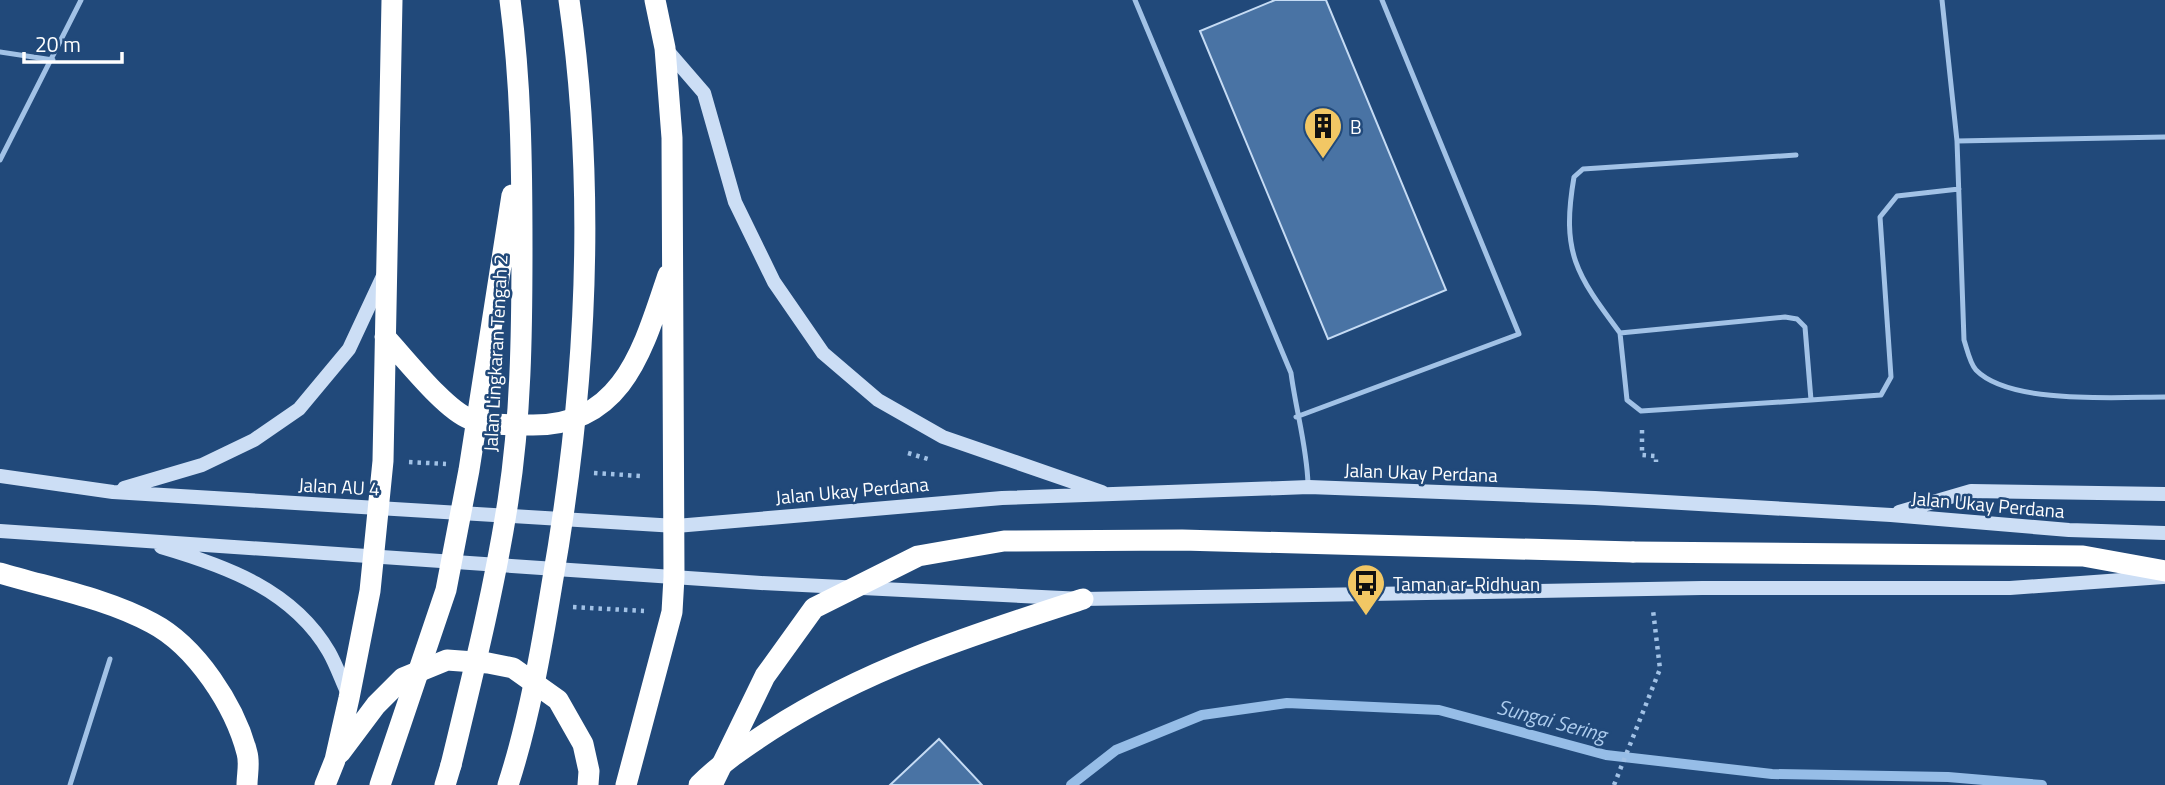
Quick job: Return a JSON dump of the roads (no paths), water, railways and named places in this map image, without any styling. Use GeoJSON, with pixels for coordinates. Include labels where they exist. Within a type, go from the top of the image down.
{"type":"FeatureCollection","features":[{"type":"Feature","properties":{"kind":"highway"},"geometry":{"type":"LineString","coordinates":[[325,785],[335,760],[349,698],[375,555],[383,461],[392,0]]}},
{"type":"Feature","properties":{"kind":"highway","name":"Jalan Lingkaran Tengah 2"},"geometry":{"type":"LineString","coordinates":[[445,785],[486,623],[508,501],[519,413],[522,332],[522,139],[510,0]]}},
{"type":"Feature","properties":{"kind":"highway"},"geometry":{"type":"LineString","coordinates":[[508,785],[544,631],[565,508],[578,403],[583,328],[585,137],[569,0]]}},
{"type":"Feature","properties":{"kind":"highway"},"geometry":{"type":"LineString","coordinates":[[626,785],[672,612],[676,526],[672,138],[665,48],[655,0]]}},
{"type":"Feature","properties":{"kind":"highway"},"geometry":{"type":"LineString","coordinates":[[380,785],[446,590],[522,139]]}},
{"type":"Feature","properties":{"kind":"highway"},"geometry":{"type":"LineString","coordinates":[[385,337],[439,396],[468,419],[554,426],[591,412],[625,383],[647,337],[673,260]]}},
{"type":"Feature","properties":{"kind":"highway"},"geometry":{"type":"LineString","coordinates":[[712,785],[765,677],[814,608],[918,556],[1004,541],[1182,540],[1633,552],[2083,556],[2165,571]]}},
{"type":"Feature","properties":{"kind":"highway"},"geometry":{"type":"LineString","coordinates":[[0,573],[103,603],[154,623],[194,658],[225,696],[248,755],[247,785]]}},
{"type":"Feature","properties":{"kind":"highway"},"geometry":{"type":"LineString","coordinates":[[699,785],[720,763],[778,726],[815,703],[883,669],[931,649],[1083,599]]}},
{"type":"Feature","properties":{"kind":"highway"},"geometry":{"type":"LineString","coordinates":[[335,760],[376,705],[404,678],[447,660],[488,663],[513,668],[558,700],[583,744],[589,771],[588,785]]}},
{"type":"Feature","properties":{"kind":"street"},"geometry":{"type":"LineString","coordinates":[[665,48],[704,93],[735,202],[774,282],[823,353],[878,400],[943,437],[1110,495]]}},
{"type":"Feature","properties":{"kind":"street"},"geometry":{"type":"LineString","coordinates":[[113,492],[202,465],[254,440],[299,409],[349,349],[386,268]]}},
{"type":"Feature","properties":{"kind":"street","name":"Jalan AU 4"},"geometry":{"type":"LineString","coordinates":[[0,477],[113,492],[676,526]]}},
{"type":"Feature","properties":{"kind":"street","name":"Jalan Ukay Perdana"},"geometry":{"type":"LineString","coordinates":[[676,526],[883,506],[1002,498],[1308,487],[1595,498],[1891,515],[2069,530],[2165,533]]}},
{"type":"Feature","properties":{"kind":"street"},"geometry":{"type":"LineString","coordinates":[[1891,515],[1970,491],[2165,494]]}},
{"type":"Feature","properties":{"kind":"street"},"geometry":{"type":"LineString","coordinates":[[0,531],[674,577],[1083,599],[1650,589],[2010,588],[2165,577]]}},
{"type":"Feature","properties":{"kind":"street"},"geometry":{"type":"LineString","coordinates":[[137,540],[207,561],[266,587],[291,605],[329,652],[349,698]]}},
{"type":"Feature","properties":{"kind":"lane"},"geometry":{"type":"LineString","coordinates":[[0,160],[53,60],[81,0]]}},
{"type":"Feature","properties":{"kind":"lane"},"geometry":{"type":"LineString","coordinates":[[1135,0],[1291,373],[1296,417],[1307,458],[1308,487]]}},
{"type":"Feature","properties":{"kind":"lane"},"geometry":{"type":"LineString","coordinates":[[1296,417],[1519,334],[1382,0]]}},
{"type":"Feature","properties":{"kind":"lane"},"geometry":{"type":"LineString","coordinates":[[1941,0],[1957,141],[1964,340],[1976,370],[2008,389],[2066,396],[2165,397]]}},
{"type":"Feature","properties":{"kind":"lane"},"geometry":{"type":"LineString","coordinates":[[0,52],[53,60]]}},
{"type":"Feature","properties":{"kind":"lane"},"geometry":{"type":"LineString","coordinates":[[1957,141],[2165,137]]}},
{"type":"Feature","properties":{"kind":"lane"},"geometry":{"type":"LineString","coordinates":[[1796,155],[1583,169],[1574,177],[1570,215],[1575,266],[1583,284],[1620,333],[1627,400],[1641,411],[1881,395],[1891,377],[1880,217],[1897,196],[1959,189]]}},
{"type":"Feature","properties":{"kind":"lane"},"geometry":{"type":"LineString","coordinates":[[1620,333],[1785,317],[1797,319],[1805,327],[1811,400]]}},
{"type":"Feature","properties":{"kind":"lane"},"geometry":{"type":"LineString","coordinates":[[70,785],[110,659]]}},
{"type":"Feature","properties":{"kind":"waterway","name":"Sungai Sering"},"geometry":{"type":"LineString","coordinates":[[1071,785],[1116,750],[1202,715],[1287,703],[1439,710],[1606,755],[1772,774],[1948,777],[2042,785]]}},
{"type":"Feature","properties":{"kind":"place","name":"B"},"geometry":{"type":"Point","coordinates":[1323,160]}},
{"type":"Feature","properties":{"kind":"place","name":"Taman ar-Ridhuan"},"geometry":{"type":"Point","coordinates":[1366,617]}}]}
